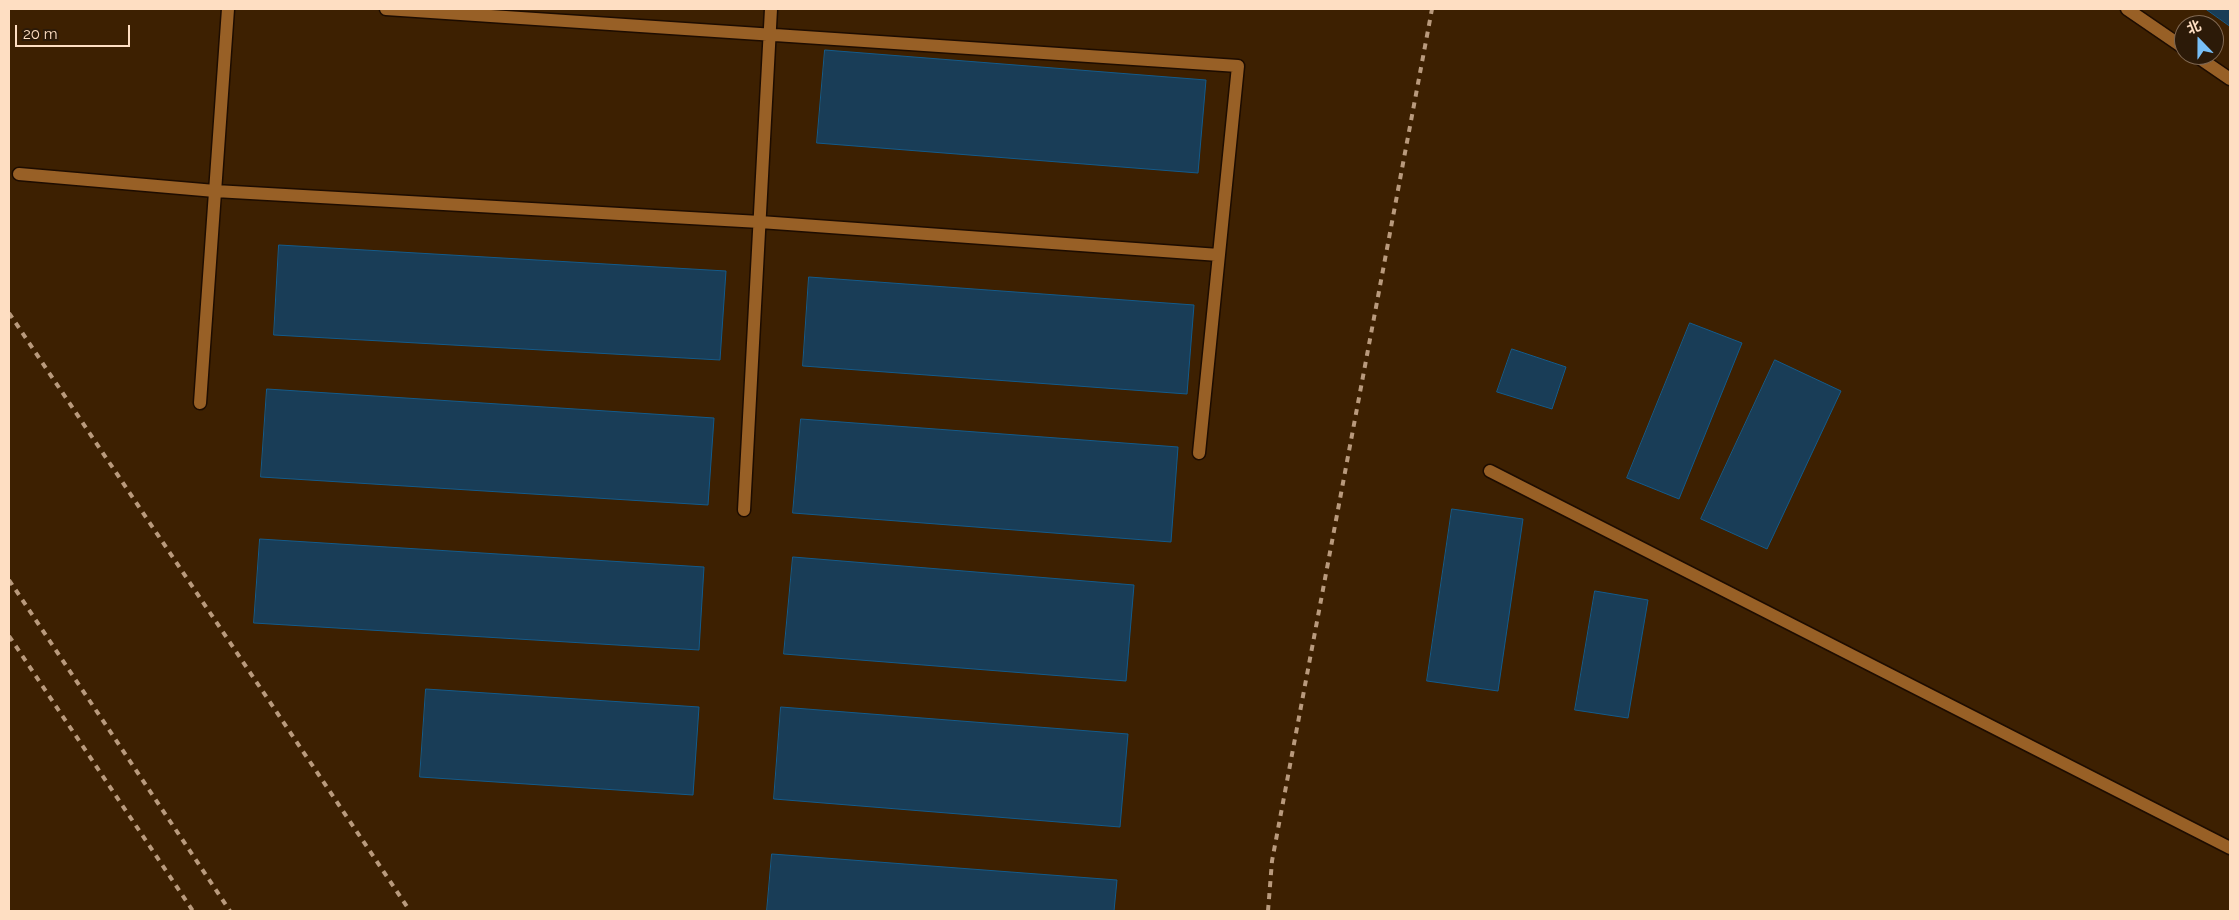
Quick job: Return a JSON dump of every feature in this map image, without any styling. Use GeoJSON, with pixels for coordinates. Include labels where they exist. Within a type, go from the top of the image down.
{"type":"FeatureCollection","features":[{"type":"Feature","properties":{"kind":"street"},"geometry":{"type":"LineString","coordinates":[[200,403],[228,9]]}},
{"type":"Feature","properties":{"kind":"street"},"geometry":{"type":"LineString","coordinates":[[386,9],[1238,66],[1199,453]]}},
{"type":"Feature","properties":{"kind":"street"},"geometry":{"type":"LineString","coordinates":[[744,510],[771,9]]}},
{"type":"Feature","properties":{"kind":"street"},"geometry":{"type":"LineString","coordinates":[[2126,9],[2174,41]]}},
{"type":"Feature","properties":{"kind":"street"},"geometry":{"type":"LineString","coordinates":[[2210,65],[2230,79]]}},
{"type":"Feature","properties":{"kind":"street"},"geometry":{"type":"LineString","coordinates":[[19,174],[215,191],[760,222],[1219,255]]}},
{"type":"Feature","properties":{"kind":"street"},"geometry":{"type":"LineString","coordinates":[[1490,470],[2230,848]]}},
{"type":"Feature","properties":{"kind":"building"},"geometry":{"type":"Polygon","coordinates":[[[2206,9],[2230,9],[2230,26],[2224,22],[2224,15],[2214,15],[2206,9]]]}},
{"type":"Feature","properties":{"kind":"building"},"geometry":{"type":"Polygon","coordinates":[[[825,50],[1206,80],[1198,173],[817,143],[825,50]]]}},
{"type":"Feature","properties":{"kind":"building"},"geometry":{"type":"Polygon","coordinates":[[[279,245],[726,271],[720,360],[274,335],[279,245]]]}},
{"type":"Feature","properties":{"kind":"building"},"geometry":{"type":"Polygon","coordinates":[[[809,277],[1194,305],[1187,394],[803,366],[809,277]]]}},
{"type":"Feature","properties":{"kind":"building"},"geometry":{"type":"Polygon","coordinates":[[[1690,323],[1742,343],[1679,499],[1627,478],[1690,323]]]}},
{"type":"Feature","properties":{"kind":"building"},"geometry":{"type":"Polygon","coordinates":[[[1512,349],[1566,367],[1552,409],[1497,392],[1512,349]]]}},
{"type":"Feature","properties":{"kind":"building"},"geometry":{"type":"Polygon","coordinates":[[[1775,360],[1841,391],[1767,549],[1701,519],[1775,360]]]}},
{"type":"Feature","properties":{"kind":"building"},"geometry":{"type":"Polygon","coordinates":[[[267,389],[714,418],[708,505],[261,477],[267,389]]]}},
{"type":"Feature","properties":{"kind":"building"},"geometry":{"type":"Polygon","coordinates":[[[801,419],[1178,447],[1171,542],[793,513],[801,419]]]}},
{"type":"Feature","properties":{"kind":"building"},"geometry":{"type":"Polygon","coordinates":[[[1452,509],[1523,519],[1498,691],[1427,681],[1452,509]]]}},
{"type":"Feature","properties":{"kind":"building"},"geometry":{"type":"Polygon","coordinates":[[[260,539],[704,567],[699,650],[254,623],[260,539]]]}},
{"type":"Feature","properties":{"kind":"building"},"geometry":{"type":"Polygon","coordinates":[[[793,557],[1134,585],[1126,681],[784,654],[793,557]]]}},
{"type":"Feature","properties":{"kind":"building"},"geometry":{"type":"Polygon","coordinates":[[[1595,591],[1648,600],[1628,718],[1575,710],[1595,591]]]}},
{"type":"Feature","properties":{"kind":"building"},"geometry":{"type":"Polygon","coordinates":[[[426,689],[699,707],[693,795],[420,777],[426,689]]]}},
{"type":"Feature","properties":{"kind":"building"},"geometry":{"type":"Polygon","coordinates":[[[781,707],[1128,734],[1120,827],[774,799],[781,707]]]}},
{"type":"Feature","properties":{"kind":"building"},"geometry":{"type":"Polygon","coordinates":[[[772,854],[1117,880],[1114,911],[767,911],[772,854]]]}},
{"type":"Feature","properties":{"kind":"railway"},"geometry":{"type":"LineString","coordinates":[[1268,911],[1272,861],[1432,9]]}},
{"type":"Feature","properties":{"kind":"railway"},"geometry":{"type":"LineString","coordinates":[[9,313],[410,911]]}},
{"type":"Feature","properties":{"kind":"railway"},"geometry":{"type":"LineString","coordinates":[[9,580],[230,911]]}},
{"type":"Feature","properties":{"kind":"railway"},"geometry":{"type":"LineString","coordinates":[[9,636],[193,911]]}}]}
